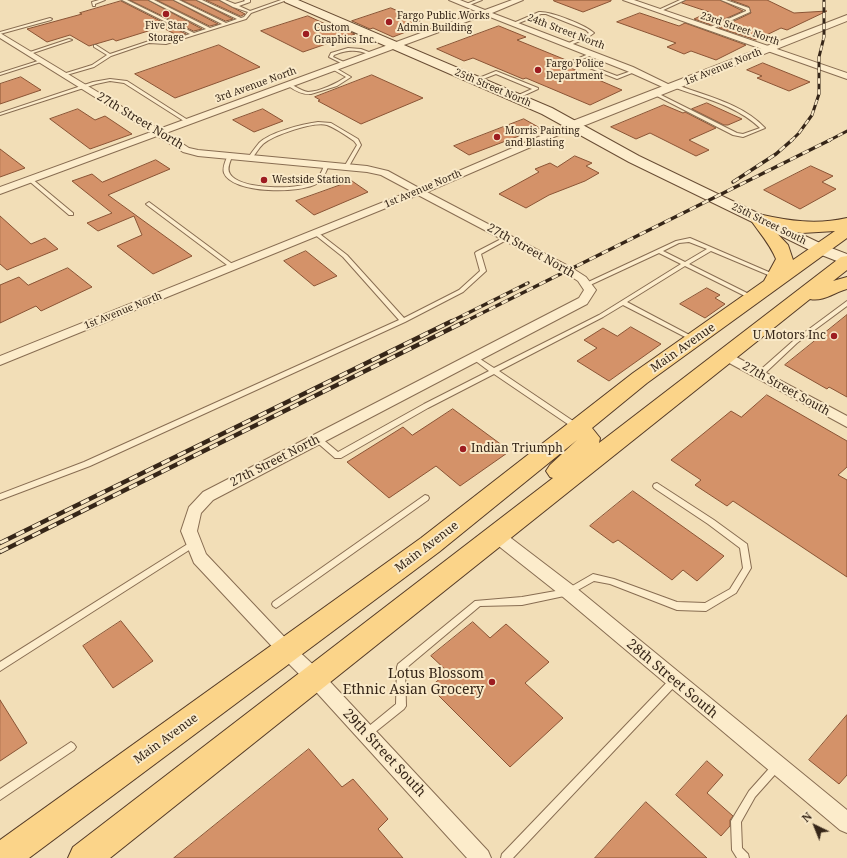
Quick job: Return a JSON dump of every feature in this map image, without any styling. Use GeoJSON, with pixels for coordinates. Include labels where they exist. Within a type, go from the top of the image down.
{"type":"FeatureCollection","features":[{"type":"Feature","properties":{"kind":"main road","name":"25th Street North"},"geometry":{"type":"LineString","coordinates":[[290,0],[516,98],[574,125],[634,159],[692,187]]}},
{"type":"Feature","properties":{"kind":"main road","name":"25th Street South"},"geometry":{"type":"LineString","coordinates":[[692,187],[847,261]]}},
{"type":"Feature","properties":{"kind":"main road"},"geometry":{"type":"LineString","coordinates":[[758,219],[804,228],[825,228],[847,223]]}},
{"type":"Feature","properties":{"kind":"main road"},"geometry":{"type":"LineString","coordinates":[[758,219],[771,238],[779,244],[785,259],[782,269],[766,287]]}},
{"type":"Feature","properties":{"kind":"main road","name":"Main Avenue"},"geometry":{"type":"LineString","coordinates":[[2,858],[430,545],[640,378],[847,230]]}},
{"type":"Feature","properties":{"kind":"main road"},"geometry":{"type":"LineString","coordinates":[[84,858],[847,261]]}},
{"type":"Feature","properties":{"kind":"main road"},"geometry":{"type":"LineString","coordinates":[[771,320],[831,287],[847,283]]}},
{"type":"Feature","properties":{"kind":"main road"},"geometry":{"type":"LineString","coordinates":[[471,556],[523,503],[587,445],[589,438],[577,427]]}},
{"type":"Feature","properties":{"kind":"street","name":"24th Street North"},"geometry":{"type":"LineString","coordinates":[[453,0],[673,86]]}},
{"type":"Feature","properties":{"kind":"street","name":"3rd Avenue North"},"geometry":{"type":"LineString","coordinates":[[0,192],[519,0]]}},
{"type":"Feature","properties":{"kind":"street","name":"23rd Street North"},"geometry":{"type":"LineString","coordinates":[[627,0],[847,76]]}},
{"type":"Feature","properties":{"kind":"street","name":"1st Avenue North"},"geometry":{"type":"LineString","coordinates":[[0,361],[316,234],[574,125],[847,18]]}},
{"type":"Feature","properties":{"kind":"street","name":"27th Street North"},"geometry":{"type":"LineString","coordinates":[[0,34],[186,150],[198,153],[384,172],[582,279],[590,290],[583,301],[208,496],[194,511],[189,531],[200,558],[286,650]]}},
{"type":"Feature","properties":{"kind":"street","name":"27th Street South"},"geometry":{"type":"LineString","coordinates":[[725,355],[847,422]]}},
{"type":"Feature","properties":{"kind":"street","name":"28th Street South"},"geometry":{"type":"LineString","coordinates":[[497,536],[569,592],[674,681],[847,823]]}},
{"type":"Feature","properties":{"kind":"street","name":"29th Street South"},"geometry":{"type":"LineString","coordinates":[[286,650],[314,677],[481,858]]}},
{"type":"Feature","properties":{"kind":"lane"},"geometry":{"type":"LineString","coordinates":[[94,5],[93,3],[103,0]]}},
{"type":"Feature","properties":{"kind":"lane"},"geometry":{"type":"LineString","coordinates":[[124,0],[193,34]]}},
{"type":"Feature","properties":{"kind":"lane"},"geometry":{"type":"LineString","coordinates":[[151,0],[210,29]]}},
{"type":"Feature","properties":{"kind":"lane"},"geometry":{"type":"LineString","coordinates":[[176,0],[226,24]]}},
{"type":"Feature","properties":{"kind":"lane"},"geometry":{"type":"LineString","coordinates":[[199,0],[240,19]]}},
{"type":"Feature","properties":{"kind":"lane"},"geometry":{"type":"LineString","coordinates":[[222,0],[250,12]]}},
{"type":"Feature","properties":{"kind":"lane"},"geometry":{"type":"LineString","coordinates":[[234,6],[249,1],[246,0]]}},
{"type":"Feature","properties":{"kind":"lane"},"geometry":{"type":"LineString","coordinates":[[65,75],[93,66],[110,54],[148,42],[165,43],[245,18],[250,12],[285,0]]}},
{"type":"Feature","properties":{"kind":"lane"},"geometry":{"type":"LineString","coordinates":[[466,5],[480,0]]}},
{"type":"Feature","properties":{"kind":"lane"},"geometry":{"type":"LineString","coordinates":[[658,11],[683,0]]}},
{"type":"Feature","properties":{"kind":"lane"},"geometry":{"type":"LineString","coordinates":[[709,29],[748,12],[748,9],[723,0]]}},
{"type":"Feature","properties":{"kind":"lane"},"geometry":{"type":"LineString","coordinates":[[513,24],[540,13],[546,13],[587,29],[592,33],[568,45]]}},
{"type":"Feature","properties":{"kind":"lane"},"geometry":{"type":"LineString","coordinates":[[0,34],[50,19]]}},
{"type":"Feature","properties":{"kind":"lane"},"geometry":{"type":"LineString","coordinates":[[30,53],[70,40]]}},
{"type":"Feature","properties":{"kind":"lane"},"geometry":{"type":"LineString","coordinates":[[95,46],[110,54]]}},
{"type":"Feature","properties":{"kind":"lane"},"geometry":{"type":"LineString","coordinates":[[344,64],[331,56],[332,54],[348,48],[357,48],[372,54]]}},
{"type":"Feature","properties":{"kind":"lane"},"geometry":{"type":"LineString","coordinates":[[591,54],[574,61],[617,78],[635,71]]}},
{"type":"Feature","properties":{"kind":"lane"},"geometry":{"type":"LineString","coordinates":[[0,74],[42,61]]}},
{"type":"Feature","properties":{"kind":"lane"},"geometry":{"type":"LineString","coordinates":[[289,85],[307,93],[345,80],[349,77],[333,68]]}},
{"type":"Feature","properties":{"kind":"lane"},"geometry":{"type":"LineString","coordinates":[[476,80],[496,72],[536,89],[516,98]]}},
{"type":"Feature","properties":{"kind":"lane"},"geometry":{"type":"LineString","coordinates":[[0,114],[83,87],[110,80],[125,82],[189,122]]}},
{"type":"Feature","properties":{"kind":"lane"},"geometry":{"type":"LineString","coordinates":[[655,94],[735,134],[743,136],[763,128],[744,112],[673,86]]}},
{"type":"Feature","properties":{"kind":"lane"},"geometry":{"type":"LineString","coordinates":[[250,158],[262,143],[275,136],[300,126],[318,123],[329,124],[356,140],[359,145],[346,167]]}},
{"type":"Feature","properties":{"kind":"lane"},"geometry":{"type":"LineString","coordinates":[[230,156],[226,169],[227,174],[232,179],[244,184],[265,187],[299,188],[313,184],[321,178],[327,166]]}},
{"type":"Feature","properties":{"kind":"lane"},"geometry":{"type":"LineString","coordinates":[[31,180],[71,214]]}},
{"type":"Feature","properties":{"kind":"lane"},"geometry":{"type":"LineString","coordinates":[[149,204],[233,267]]}},
{"type":"Feature","properties":{"kind":"lane"},"geometry":{"type":"LineString","coordinates":[[316,234],[345,256],[403,321]]}},
{"type":"Feature","properties":{"kind":"lane"},"geometry":{"type":"LineString","coordinates":[[0,497],[87,464],[403,321],[462,291],[483,271],[478,253],[507,238]]}},
{"type":"Feature","properties":{"kind":"lane"},"geometry":{"type":"LineString","coordinates":[[586,285],[678,242],[690,240],[711,249],[766,287]]}},
{"type":"Feature","properties":{"kind":"lane"},"geometry":{"type":"LineString","coordinates":[[317,439],[338,456],[426,406],[496,372],[515,360],[602,316],[711,249]]}},
{"type":"Feature","properties":{"kind":"lane"},"geometry":{"type":"LineString","coordinates":[[659,251],[685,264],[766,287]]}},
{"type":"Feature","properties":{"kind":"lane"},"geometry":{"type":"LineString","coordinates":[[623,302],[695,340]]}},
{"type":"Feature","properties":{"kind":"lane"},"geometry":{"type":"LineString","coordinates":[[760,374],[795,342],[847,303]]}},
{"type":"Feature","properties":{"kind":"lane"},"geometry":{"type":"LineString","coordinates":[[475,358],[577,427]]}},
{"type":"Feature","properties":{"kind":"lane"},"geometry":{"type":"LineString","coordinates":[[366,734],[401,706],[401,667],[478,602],[522,601],[569,592],[593,577],[611,580],[677,606],[706,606],[733,591],[747,568],[744,546],[658,486]]}},
{"type":"Feature","properties":{"kind":"lane"},"geometry":{"type":"LineString","coordinates":[[276,604],[426,498]]}},
{"type":"Feature","properties":{"kind":"lane"},"geometry":{"type":"LineString","coordinates":[[0,667],[194,543]]}},
{"type":"Feature","properties":{"kind":"lane"},"geometry":{"type":"LineString","coordinates":[[506,858],[674,681]]}},
{"type":"Feature","properties":{"kind":"lane"},"geometry":{"type":"LineString","coordinates":[[0,795],[71,747]]}},
{"type":"Feature","properties":{"kind":"lane"},"geometry":{"type":"LineString","coordinates":[[744,858],[737,850],[736,821],[752,794],[777,765]]}},
{"type":"Feature","properties":{"kind":"building","name":"Five Star Storage"},"geometry":{"type":"Polygon","coordinates":[[[130,0],[148,0],[202,29],[194,31],[130,0]]]}},
{"type":"Feature","properties":{"kind":"building","name":"Five Star Storage"},"geometry":{"type":"Polygon","coordinates":[[[157,0],[173,0],[218,24],[210,26],[157,0]]]}},
{"type":"Feature","properties":{"kind":"building","name":"Five Star Storage"},"geometry":{"type":"Polygon","coordinates":[[[182,0],[196,0],[233,19],[226,21],[182,0]]]}},
{"type":"Feature","properties":{"kind":"building","name":"Five Star Storage"},"geometry":{"type":"Polygon","coordinates":[[[206,0],[219,0],[245,14],[241,16],[206,0]]]}},
{"type":"Feature","properties":{"kind":"building"},"geometry":{"type":"Polygon","coordinates":[[[554,0],[611,0],[611,1],[583,12],[554,0]]]}},
{"type":"Feature","properties":{"kind":"building"},"geometry":{"type":"Polygon","coordinates":[[[686,0],[720,0],[743,11],[711,25],[694,19],[709,12],[682,3],[686,0]]]}},
{"type":"Feature","properties":{"kind":"building"},"geometry":{"type":"Polygon","coordinates":[[[731,0],[767,0],[794,13],[827,11],[787,30],[781,28],[756,40],[719,28],[751,13],[749,7],[731,0]]]}},
{"type":"Feature","properties":{"kind":"building"},"geometry":{"type":"Polygon","coordinates":[[[121,1],[186,34],[179,36],[161,27],[116,41],[113,39],[89,46],[70,35],[47,42],[27,29],[82,14],[80,13],[121,1]]]}},
{"type":"Feature","properties":{"kind":"building","name":"Fargo Public Works Admin Building"},"geometry":{"type":"Polygon","coordinates":[[[391,8],[421,21],[414,23],[421,26],[393,37],[352,21],[391,8]]]}},
{"type":"Feature","properties":{"kind":"building"},"geometry":{"type":"Polygon","coordinates":[[[640,13],[679,26],[685,23],[746,45],[716,60],[691,51],[684,54],[667,47],[676,43],[617,22],[640,13]]]}},
{"type":"Feature","properties":{"kind":"building","name":"Custom Graphics Inc."},"geometry":{"type":"Polygon","coordinates":[[[308,16],[334,28],[338,27],[355,34],[303,52],[261,31],[308,16]]]}},
{"type":"Feature","properties":{"kind":"building","name":"Fargo Police Department"},"geometry":{"type":"Polygon","coordinates":[[[499,26],[526,37],[517,40],[566,60],[559,63],[622,90],[590,105],[473,58],[464,61],[437,49],[499,26]]]}},
{"type":"Feature","properties":{"kind":"building"},"geometry":{"type":"Polygon","coordinates":[[[219,45],[260,67],[175,98],[135,74],[219,45]]]}},
{"type":"Feature","properties":{"kind":"building"},"geometry":{"type":"Polygon","coordinates":[[[763,63],[810,82],[789,91],[757,78],[762,76],[747,70],[763,63]]]}},
{"type":"Feature","properties":{"kind":"building"},"geometry":{"type":"Polygon","coordinates":[[[372,75],[423,98],[361,124],[318,101],[320,100],[315,97],[372,75]]]}},
{"type":"Feature","properties":{"kind":"building"},"geometry":{"type":"Polygon","coordinates":[[[21,77],[41,90],[0,104],[0,84],[21,77]]]}},
{"type":"Feature","properties":{"kind":"building"},"geometry":{"type":"Polygon","coordinates":[[[707,103],[742,119],[728,125],[724,125],[692,109],[707,103]]]}},
{"type":"Feature","properties":{"kind":"building"},"geometry":{"type":"Polygon","coordinates":[[[664,105],[683,113],[685,112],[716,128],[689,140],[709,150],[696,156],[650,133],[636,139],[611,127],[664,105]]]}},
{"type":"Feature","properties":{"kind":"building"},"geometry":{"type":"Polygon","coordinates":[[[78,109],[95,120],[105,116],[132,134],[90,149],[50,119],[78,109]]]}},
{"type":"Feature","properties":{"kind":"building"},"geometry":{"type":"Polygon","coordinates":[[[263,109],[283,121],[254,132],[233,120],[263,109]]]}},
{"type":"Feature","properties":{"kind":"building","name":"Morris Painting and Blasting"},"geometry":{"type":"Polygon","coordinates":[[[524,119],[540,128],[469,155],[454,146],[524,119]]]}},
{"type":"Feature","properties":{"kind":"building"},"geometry":{"type":"Polygon","coordinates":[[[0,149],[25,168],[0,177],[0,149]]]}},
{"type":"Feature","properties":{"kind":"building"},"geometry":{"type":"Polygon","coordinates":[[[575,156],[592,163],[586,166],[599,173],[585,181],[549,195],[526,208],[499,194],[539,172],[535,169],[550,163],[557,167],[575,156]]]}},
{"type":"Feature","properties":{"kind":"building"},"geometry":{"type":"Polygon","coordinates":[[[156,160],[170,169],[108,195],[192,256],[153,274],[117,246],[142,235],[134,216],[98,231],[87,223],[112,213],[72,181],[92,174],[102,182],[156,160]]]}},
{"type":"Feature","properties":{"kind":"building"},"geometry":{"type":"Polygon","coordinates":[[[811,166],[833,176],[822,182],[836,189],[800,209],[764,190],[811,166]]]}},
{"type":"Feature","properties":{"kind":"building"},"geometry":{"type":"Polygon","coordinates":[[[352,181],[368,192],[314,215],[296,201],[352,181]]]}},
{"type":"Feature","properties":{"kind":"building"},"geometry":{"type":"Polygon","coordinates":[[[0,216],[31,244],[45,238],[58,249],[7,270],[0,264],[0,216]]]}},
{"type":"Feature","properties":{"kind":"building"},"geometry":{"type":"Polygon","coordinates":[[[306,251],[337,276],[314,286],[284,261],[306,251]]]}},
{"type":"Feature","properties":{"kind":"building"},"geometry":{"type":"Polygon","coordinates":[[[68,268],[92,287],[41,311],[36,306],[0,323],[0,285],[19,277],[28,285],[68,268]]]}},
{"type":"Feature","properties":{"kind":"building"},"geometry":{"type":"Polygon","coordinates":[[[707,288],[720,295],[715,298],[725,304],[705,318],[680,304],[707,288]]]}},
{"type":"Feature","properties":{"kind":"building"},"geometry":{"type":"Polygon","coordinates":[[[847,315],[847,397],[829,387],[827,389],[785,365],[847,315]]]}},
{"type":"Feature","properties":{"kind":"building"},"geometry":{"type":"Polygon","coordinates":[[[631,327],[661,344],[609,381],[577,361],[597,348],[584,340],[603,328],[617,336],[631,327]]]}},
{"type":"Feature","properties":{"kind":"building"},"geometry":{"type":"Polygon","coordinates":[[[767,395],[847,441],[847,467],[838,475],[847,480],[847,577],[733,501],[727,506],[695,485],[701,480],[671,460],[731,411],[741,417],[767,395]]]}},
{"type":"Feature","properties":{"kind":"building"},"geometry":{"type":"Polygon","coordinates":[[[453,409],[510,451],[460,486],[436,466],[389,498],[347,462],[403,427],[412,435],[453,409]]]}},
{"type":"Feature","properties":{"kind":"building"},"geometry":{"type":"Polygon","coordinates":[[[633,491],[724,556],[697,581],[683,570],[672,580],[618,540],[613,543],[590,526],[633,491]]]}},
{"type":"Feature","properties":{"kind":"building"},"geometry":{"type":"Polygon","coordinates":[[[121,621],[153,661],[113,688],[83,646],[121,621]]]}},
{"type":"Feature","properties":{"kind":"building"},"geometry":{"type":"Polygon","coordinates":[[[473,622],[490,638],[506,624],[549,662],[525,683],[563,718],[510,767],[430,687],[448,672],[431,656],[473,622]]]}},
{"type":"Feature","properties":{"kind":"building"},"geometry":{"type":"Polygon","coordinates":[[[0,700],[27,743],[0,761],[0,700]]]}},
{"type":"Feature","properties":{"kind":"building"},"geometry":{"type":"Polygon","coordinates":[[[847,715],[847,775],[839,784],[809,760],[847,715]]]}},
{"type":"Feature","properties":{"kind":"building"},"geometry":{"type":"Polygon","coordinates":[[[309,749],[342,787],[353,779],[388,819],[378,829],[403,858],[174,858],[309,749]]]}},
{"type":"Feature","properties":{"kind":"building"},"geometry":{"type":"Polygon","coordinates":[[[707,761],[723,775],[707,793],[733,816],[730,820],[730,826],[721,836],[676,795],[707,761]]]}},
{"type":"Feature","properties":{"kind":"building"},"geometry":{"type":"Polygon","coordinates":[[[646,802],[707,858],[595,858],[646,802]]]}},
{"type":"Feature","properties":{"kind":"railway"},"geometry":{"type":"LineString","coordinates":[[792,140],[812,115],[819,94],[819,57],[824,37],[824,0]]}},
{"type":"Feature","properties":{"kind":"railway"},"geometry":{"type":"LineString","coordinates":[[828,141],[847,131]]}},
{"type":"Feature","properties":{"kind":"railway"},"geometry":{"type":"LineString","coordinates":[[733,182],[776,154],[792,140]]}},
{"type":"Feature","properties":{"kind":"railway"},"geometry":{"type":"LineString","coordinates":[[464,322],[828,141]]}},
{"type":"Feature","properties":{"kind":"railway"},"geometry":{"type":"LineString","coordinates":[[452,321],[528,283]]}},
{"type":"Feature","properties":{"kind":"railway"},"geometry":{"type":"LineString","coordinates":[[0,543],[452,321]]}},
{"type":"Feature","properties":{"kind":"railway"},"geometry":{"type":"LineString","coordinates":[[0,552],[466,321]]}},
{"type":"Feature","properties":{"kind":"place","name":"Five Star Storage"},"geometry":{"type":"Point","coordinates":[166,14]}},
{"type":"Feature","properties":{"kind":"place","name":"Fargo Public Works Admin Building"},"geometry":{"type":"Point","coordinates":[389,22]}},
{"type":"Feature","properties":{"kind":"place","name":"Custom Graphics Inc."},"geometry":{"type":"Point","coordinates":[306,34]}},
{"type":"Feature","properties":{"kind":"place","name":"Fargo Police Department"},"geometry":{"type":"Point","coordinates":[538,70]}},
{"type":"Feature","properties":{"kind":"place","name":"Morris Painting and Blasting"},"geometry":{"type":"Point","coordinates":[497,137]}},
{"type":"Feature","properties":{"kind":"place","name":"Westside Station"},"geometry":{"type":"Point","coordinates":[264,180]}},
{"type":"Feature","properties":{"kind":"place","name":"U Motors Inc"},"geometry":{"type":"Point","coordinates":[834,336]}},
{"type":"Feature","properties":{"kind":"place","name":"Indian Triumph"},"geometry":{"type":"Point","coordinates":[463,449]}},
{"type":"Feature","properties":{"kind":"place","name":"Lotus Blossom Ethnic Asian Grocery"},"geometry":{"type":"Point","coordinates":[492,682]}}]}
